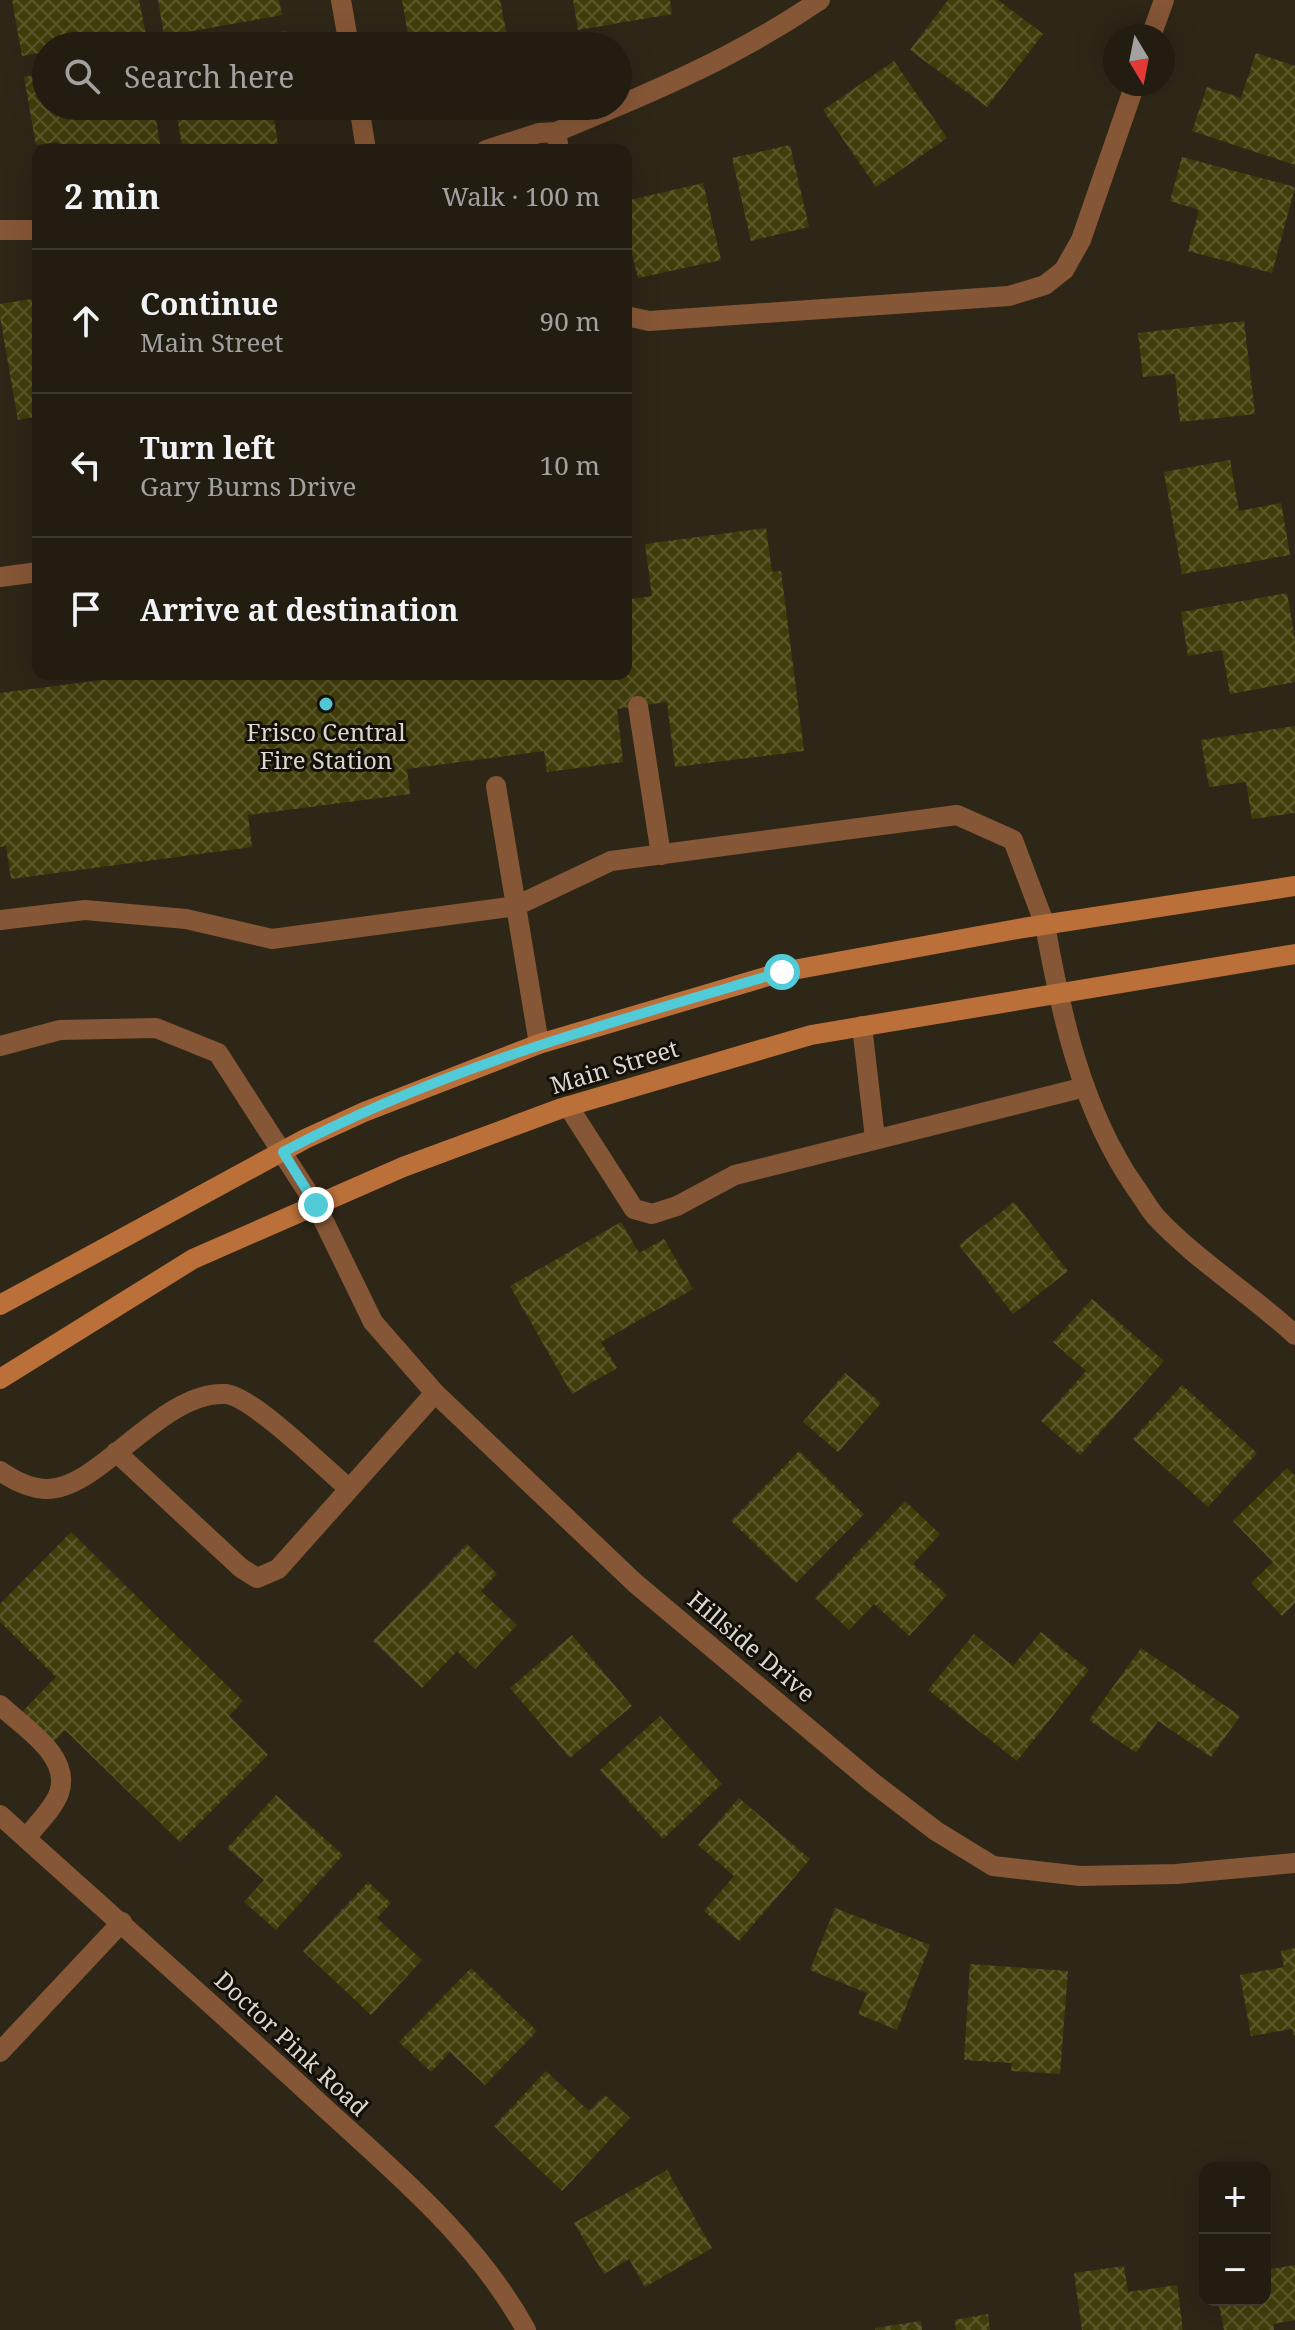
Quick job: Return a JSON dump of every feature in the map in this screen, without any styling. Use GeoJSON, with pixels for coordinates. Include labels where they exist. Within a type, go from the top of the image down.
{"type":"FeatureCollection","features":[{"type":"Feature","properties":{"kind":"main road","name":"Main Street"},"geometry":{"type":"LineString","coordinates":[[0,1305],[283,1152],[364,1112],[539,1044],[782,972],[1045,925],[1295,886]]}},
{"type":"Feature","properties":{"kind":"main road","name":"Main Street"},"geometry":{"type":"LineString","coordinates":[[0,1379],[193,1259],[403,1167],[568,1106],[811,1035],[1295,954]]}},
{"type":"Feature","properties":{"kind":"street"},"geometry":{"type":"LineString","coordinates":[[341,0],[347,32]]}},
{"type":"Feature","properties":{"kind":"street"},"geometry":{"type":"LineString","coordinates":[[632,100],[704,69],[772,33],[820,0]]}},
{"type":"Feature","properties":{"kind":"street"},"geometry":{"type":"LineString","coordinates":[[1155,24],[1164,0]]}},
{"type":"Feature","properties":{"kind":"street"},"geometry":{"type":"LineString","coordinates":[[632,317],[649,321],[1009,296],[1045,285],[1064,270],[1081,240],[1131,96]]}},
{"type":"Feature","properties":{"kind":"street"},"geometry":{"type":"LineString","coordinates":[[361,120],[365,144]]}},
{"type":"Feature","properties":{"kind":"street"},"geometry":{"type":"LineString","coordinates":[[505,144],[539,133],[557,141],[594,120]]}},
{"type":"Feature","properties":{"kind":"street"},"geometry":{"type":"LineString","coordinates":[[0,230],[32,230]]}},
{"type":"Feature","properties":{"kind":"street"},"geometry":{"type":"LineString","coordinates":[[0,577],[32,573]]}},
{"type":"Feature","properties":{"kind":"street"},"geometry":{"type":"LineString","coordinates":[[638,706],[661,855]]}},
{"type":"Feature","properties":{"kind":"street"},"geometry":{"type":"LineString","coordinates":[[496,786],[539,1044]]}},
{"type":"Feature","properties":{"kind":"street"},"geometry":{"type":"LineString","coordinates":[[0,920],[85,910],[186,919],[272,939],[516,906],[611,861],[957,815],[1013,840],[1045,925],[1057,992],[1085,1087],[1114,1157],[1155,1216],[1295,1335]]}},
{"type":"Feature","properties":{"kind":"street"},"geometry":{"type":"LineString","coordinates":[[862,1026],[875,1138]]}},
{"type":"Feature","properties":{"kind":"street","name":"Hillside Drive"},"geometry":{"type":"LineString","coordinates":[[0,1046],[60,1030],[156,1028],[218,1053],[316,1205],[373,1322],[435,1393],[635,1583],[872,1782],[936,1831],[993,1866],[1080,1876],[1176,1874],[1295,1863]]}},
{"type":"Feature","properties":{"kind":"street"},"geometry":{"type":"LineString","coordinates":[[568,1106],[634,1209],[652,1214],[677,1206],[735,1175],[1085,1087]]}},
{"type":"Feature","properties":{"kind":"street"},"geometry":{"type":"LineString","coordinates":[[116,1452],[241,1568],[257,1578],[278,1569],[435,1393]]}},
{"type":"Feature","properties":{"kind":"street"},"geometry":{"type":"LineString","coordinates":[[0,1471],[15,1481],[46,1489],[74,1482],[174,1409],[225,1394],[248,1402],[349,1489]]}},
{"type":"Feature","properties":{"kind":"street"},"geometry":{"type":"LineString","coordinates":[[0,1705],[56,1758],[61,1778],[59,1794],[26,1838]]}},
{"type":"Feature","properties":{"kind":"street","name":"Doctor Pink Road"},"geometry":{"type":"LineString","coordinates":[[0,1815],[122,1922],[439,2213],[509,2299],[526,2330]]}},
{"type":"Feature","properties":{"kind":"street"},"geometry":{"type":"LineString","coordinates":[[0,2052],[122,1922]]}},
{"type":"Feature","properties":{"kind":"building"},"geometry":{"type":"Polygon","coordinates":[[[12,0],[139,0],[146,32],[32,32],[32,54],[22,56],[12,0]]]}},
{"type":"Feature","properties":{"kind":"building"},"geometry":{"type":"Polygon","coordinates":[[[158,0],[279,0],[282,15],[186,32],[163,32],[158,0]]]}},
{"type":"Feature","properties":{"kind":"building"},"geometry":{"type":"Polygon","coordinates":[[[402,0],[500,0],[506,32],[408,32],[402,0]]]}},
{"type":"Feature","properties":{"kind":"building"},"geometry":{"type":"Polygon","coordinates":[[[573,0],[670,0],[672,14],[578,30],[573,0]]]}},
{"type":"Feature","properties":{"kind":"building"},"geometry":{"type":"Polygon","coordinates":[[[948,0],[998,0],[1043,34],[987,107],[910,50],[948,0]]]}},
{"type":"Feature","properties":{"kind":"building"},"geometry":{"type":"Polygon","coordinates":[[[1256,53],[1295,66],[1295,165],[1192,131],[1207,87],[1241,98],[1256,53]]]}},
{"type":"Feature","properties":{"kind":"building"},"geometry":{"type":"Polygon","coordinates":[[[894,61],[947,138],[876,187],[823,110],[894,61]]]}},
{"type":"Feature","properties":{"kind":"building"},"geometry":{"type":"Polygon","coordinates":[[[32,76],[32,120],[156,120],[160,144],[36,144],[24,77],[32,76]]]}},
{"type":"Feature","properties":{"kind":"building"},"geometry":{"type":"Polygon","coordinates":[[[178,120],[274,120],[278,144],[182,144],[178,120]]]}},
{"type":"Feature","properties":{"kind":"building"},"geometry":{"type":"Polygon","coordinates":[[[790,145],[809,227],[751,241],[732,158],[790,145]]]}},
{"type":"Feature","properties":{"kind":"building"},"geometry":{"type":"Polygon","coordinates":[[[1182,157],[1295,187],[1272,273],[1188,251],[1199,210],[1170,201],[1182,157]]]}},
{"type":"Feature","properties":{"kind":"building"},"geometry":{"type":"Polygon","coordinates":[[[703,183],[721,260],[638,278],[632,253],[632,200],[703,183]]]}},
{"type":"Feature","properties":{"kind":"building"},"geometry":{"type":"Polygon","coordinates":[[[32,299],[32,417],[18,420],[0,304],[32,299]]]}},
{"type":"Feature","properties":{"kind":"building"},"geometry":{"type":"Polygon","coordinates":[[[1244,321],[1255,414],[1180,422],[1175,374],[1143,377],[1138,333],[1244,321]]]}},
{"type":"Feature","properties":{"kind":"building"},"geometry":{"type":"Polygon","coordinates":[[[1230,460],[1239,511],[1281,503],[1290,555],[1182,574],[1164,472],[1230,460]]]}},
{"type":"Feature","properties":{"kind":"building","name":"Frisco Central Fire Station"},"geometry":{"type":"Polygon","coordinates":[[[766,528],[772,572],[781,571],[804,751],[675,767],[667,702],[617,709],[623,762],[547,772],[544,751],[407,769],[410,794],[248,815],[252,847],[11,879],[6,846],[0,847],[0,693],[102,680],[632,680],[632,599],[652,596],[645,544],[766,528]]]}},
{"type":"Feature","properties":{"kind":"building"},"geometry":{"type":"Polygon","coordinates":[[[1287,593],[1295,640],[1295,682],[1230,694],[1222,650],[1188,656],[1181,612],[1287,593]]]}},
{"type":"Feature","properties":{"kind":"building"},"geometry":{"type":"Polygon","coordinates":[[[1295,726],[1295,813],[1252,819],[1246,782],[1209,787],[1201,740],[1295,726]]]}},
{"type":"Feature","properties":{"kind":"building"},"geometry":{"type":"Polygon","coordinates":[[[1014,1202],[1068,1271],[1013,1314],[959,1245],[1014,1202]]]}},
{"type":"Feature","properties":{"kind":"building"},"geometry":{"type":"Polygon","coordinates":[[[621,1222],[639,1253],[664,1239],[693,1289],[601,1342],[617,1368],[572,1394],[510,1286],[621,1222]]]}},
{"type":"Feature","properties":{"kind":"building"},"geometry":{"type":"Polygon","coordinates":[[[1092,1299],[1164,1361],[1080,1455],[1041,1421],[1086,1371],[1053,1342],[1092,1299]]]}},
{"type":"Feature","properties":{"kind":"building"},"geometry":{"type":"Polygon","coordinates":[[[845,1373],[881,1403],[838,1452],[803,1422],[845,1373]]]}},
{"type":"Feature","properties":{"kind":"building"},"geometry":{"type":"Polygon","coordinates":[[[1182,1385],[1257,1453],[1208,1507],[1133,1439],[1182,1385]]]}},
{"type":"Feature","properties":{"kind":"building"},"geometry":{"type":"Polygon","coordinates":[[[799,1451],[864,1514],[796,1583],[731,1521],[799,1451]]]}},
{"type":"Feature","properties":{"kind":"building"},"geometry":{"type":"Polygon","coordinates":[[[1287,1468],[1295,1476],[1295,1603],[1282,1616],[1251,1583],[1273,1562],[1233,1521],[1287,1468]]]}},
{"type":"Feature","properties":{"kind":"building"},"geometry":{"type":"Polygon","coordinates":[[[905,1501],[940,1534],[913,1564],[947,1595],[909,1636],[874,1604],[849,1630],[815,1598],[905,1501]]]}},
{"type":"Feature","properties":{"kind":"building"},"geometry":{"type":"Polygon","coordinates":[[[71,1532],[243,1701],[229,1716],[268,1755],[180,1842],[65,1730],[48,1747],[17,1717],[56,1677],[0,1622],[0,1604],[71,1532]]]}},
{"type":"Feature","properties":{"kind":"building"},"geometry":{"type":"Polygon","coordinates":[[[467,1544],[497,1574],[481,1591],[517,1625],[475,1669],[457,1651],[422,1688],[373,1641],[467,1544]]]}},
{"type":"Feature","properties":{"kind":"building"},"geometry":{"type":"Polygon","coordinates":[[[1041,1632],[1089,1670],[1017,1761],[928,1690],[974,1634],[1013,1666],[1041,1632]]]}},
{"type":"Feature","properties":{"kind":"building"},"geometry":{"type":"Polygon","coordinates":[[[572,1635],[632,1706],[570,1758],[510,1688],[572,1635]]]}},
{"type":"Feature","properties":{"kind":"building"},"geometry":{"type":"Polygon","coordinates":[[[1141,1648],[1240,1716],[1211,1757],[1158,1721],[1136,1753],[1089,1720],[1141,1648]]]}},
{"type":"Feature","properties":{"kind":"building"},"geometry":{"type":"Polygon","coordinates":[[[660,1716],[722,1784],[663,1839],[600,1770],[660,1716]]]}},
{"type":"Feature","properties":{"kind":"building"},"geometry":{"type":"Polygon","coordinates":[[[276,1795],[343,1855],[276,1930],[244,1902],[264,1880],[227,1848],[276,1795]]]}},
{"type":"Feature","properties":{"kind":"building"},"geometry":{"type":"Polygon","coordinates":[[[739,1798],[810,1859],[739,1941],[704,1911],[734,1876],[698,1845],[739,1798]]]}},
{"type":"Feature","properties":{"kind":"building"},"geometry":{"type":"Polygon","coordinates":[[[368,1882],[391,1903],[377,1918],[422,1960],[371,2015],[303,1951],[368,1882]]]}},
{"type":"Feature","properties":{"kind":"building"},"geometry":{"type":"Polygon","coordinates":[[[835,1908],[930,1945],[897,2030],[858,2014],[867,1993],[810,1970],[835,1908]]]}},
{"type":"Feature","properties":{"kind":"building"},"geometry":{"type":"Polygon","coordinates":[[[1295,1948],[1295,2037],[1292,2029],[1251,2036],[1240,1975],[1284,1967],[1281,1951],[1295,1948]]]}},
{"type":"Feature","properties":{"kind":"building"},"geometry":{"type":"Polygon","coordinates":[[[970,1964],[1068,1971],[1060,2074],[1011,2071],[1012,2063],[964,2060],[970,1964]]]}},
{"type":"Feature","properties":{"kind":"building"},"geometry":{"type":"Polygon","coordinates":[[[471,1968],[537,2031],[485,2085],[450,2052],[431,2072],[399,2042],[471,1968]]]}},
{"type":"Feature","properties":{"kind":"building"},"geometry":{"type":"Polygon","coordinates":[[[546,2071],[589,2111],[605,2095],[630,2118],[562,2191],[494,2126],[546,2071]]]}},
{"type":"Feature","properties":{"kind":"building"},"geometry":{"type":"Polygon","coordinates":[[[667,2170],[712,2248],[645,2287],[629,2259],[604,2274],[574,2223],[667,2170]]]}},
{"type":"Feature","properties":{"kind":"building"},"geometry":{"type":"Polygon","coordinates":[[[1295,2265],[1295,2320],[1273,2324],[1274,2330],[1224,2330],[1219,2306],[1271,2306],[1271,2269],[1295,2265]]]}},
{"type":"Feature","properties":{"kind":"building"},"geometry":{"type":"Polygon","coordinates":[[[1124,2266],[1128,2292],[1177,2285],[1183,2330],[1082,2330],[1074,2273],[1124,2266]]]}},
{"type":"Feature","properties":{"kind":"building"},"geometry":{"type":"Polygon","coordinates":[[[988,2314],[990,2330],[956,2330],[955,2320],[988,2314]]]}},
{"type":"Feature","properties":{"kind":"building"},"geometry":{"type":"Polygon","coordinates":[[[921,2321],[922,2330],[875,2330],[875,2328],[921,2321]]]}},
{"type":"Feature","properties":{"kind":"place","name":"Frisco Central Fire Station"},"geometry":{"type":"Point","coordinates":[326,704]}},
{"type":"Feature","properties":{"kind":"route"},"geometry":{"type":"LineString","coordinates":[[316,1205],[283,1152],[305,1139],[364,1112],[539,1044],[782,972]]}}]}
